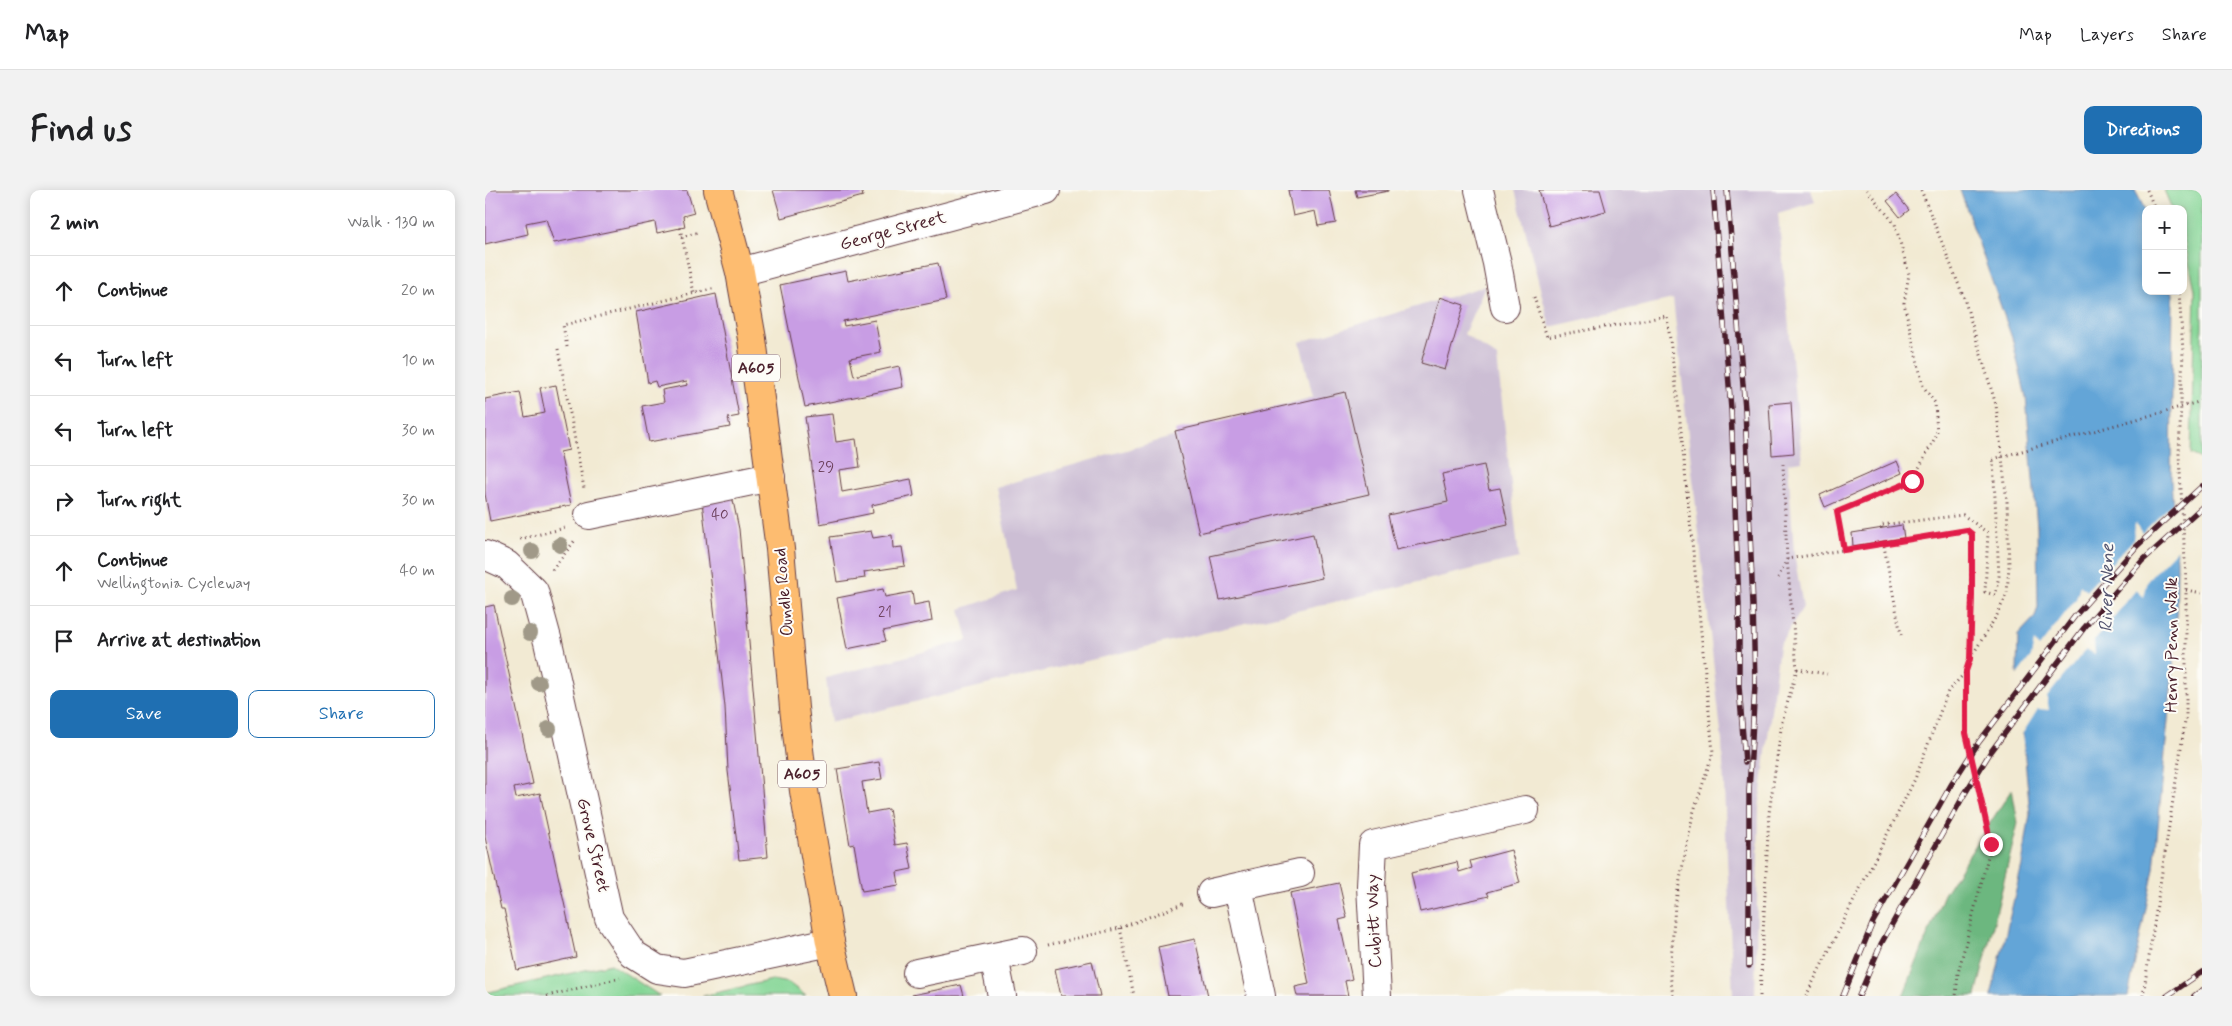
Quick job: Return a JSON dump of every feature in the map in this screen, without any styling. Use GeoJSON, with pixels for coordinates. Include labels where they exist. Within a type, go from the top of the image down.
{"type":"FeatureCollection","features":[{"type":"Feature","properties":{"kind":"main road","name":"Oundle Road"},"geometry":{"type":"LineString","coordinates":[[718,190],[741,277],[752,339],[771,477],[804,790],[830,942],[843,996]]}},
{"type":"Feature","properties":{"kind":"street","name":"George Street"},"geometry":{"type":"LineString","coordinates":[[741,277],[1046,190]]}},
{"type":"Feature","properties":{"kind":"street"},"geometry":{"type":"LineString","coordinates":[[1479,190],[1497,263],[1505,307]]}},
{"type":"Feature","properties":{"kind":"street"},"geometry":{"type":"LineString","coordinates":[[590,518],[771,477]]}},
{"type":"Feature","properties":{"kind":"street","name":"Grove Street"},"geometry":{"type":"LineString","coordinates":[[485,555],[507,565],[533,591],[548,642],[609,918],[633,954],[657,969],[684,973],[830,942]]}},
{"type":"Feature","properties":{"kind":"street","name":"Cubitt Way"},"geometry":{"type":"LineString","coordinates":[[1377,996],[1371,886],[1373,846],[1525,810]]}},
{"type":"Feature","properties":{"kind":"street"},"geometry":{"type":"LineString","coordinates":[[1211,893],[1300,873]]}},
{"type":"Feature","properties":{"kind":"street"},"geometry":{"type":"LineString","coordinates":[[1238,887],[1261,996]]}},
{"type":"Feature","properties":{"kind":"street"},"geometry":{"type":"LineString","coordinates":[[917,973],[1023,951]]}},
{"type":"Feature","properties":{"kind":"street"},"geometry":{"type":"LineString","coordinates":[[995,957],[1003,996]]}},
{"type":"Feature","properties":{"kind":"path"},"geometry":{"type":"LineString","coordinates":[[1844,550],[1837,512],[1912,481],[1937,434],[1935,403],[1923,386],[1904,303],[1909,274],[1895,224],[1867,190]]}},
{"type":"Feature","properties":{"kind":"path"},"geometry":{"type":"LineString","coordinates":[[1921,190],[1965,298],[1996,405],[2006,492],[2009,566],[2007,593],[1997,615],[1970,659],[1966,671],[1966,733],[1991,844],[1958,973],[1956,996]]}},
{"type":"Feature","properties":{"kind":"path"},"geometry":{"type":"LineString","coordinates":[[2147,190],[2153,205]]}},
{"type":"Feature","properties":{"kind":"path"},"geometry":{"type":"LineString","coordinates":[[680,228],[694,293]]}},
{"type":"Feature","properties":{"kind":"path"},"geometry":{"type":"LineString","coordinates":[[567,347],[563,325],[694,293],[741,277]]}},
{"type":"Feature","properties":{"kind":"path"},"geometry":{"type":"LineString","coordinates":[[1531,288],[1547,338],[1667,316],[1679,411],[1713,752],[1693,814],[1675,905],[1670,974],[1673,996]]}},
{"type":"Feature","properties":{"kind":"path","name":"Henry Penn Walk"},"geometry":{"type":"LineString","coordinates":[[2143,996],[2186,715],[2186,590],[2179,454],[2183,351],[2179,295]]}},
{"type":"Feature","properties":{"kind":"path"},"geometry":{"type":"LineString","coordinates":[[548,575],[590,518],[558,349]]}},
{"type":"Feature","properties":{"kind":"path"},"geometry":{"type":"LineString","coordinates":[[1882,528],[1881,525],[1963,515],[1989,533],[1985,592],[1995,595],[1999,576],[1993,459],[2202,401]]}},
{"type":"Feature","properties":{"kind":"path"},"geometry":{"type":"LineString","coordinates":[[1760,996],[1769,813],[1781,722],[1797,669],[1787,559],[1783,464]]}},
{"type":"Feature","properties":{"kind":"path"},"geometry":{"type":"LineString","coordinates":[[514,540],[590,518]]}},
{"type":"Feature","properties":{"kind":"path"},"geometry":{"type":"LineString","coordinates":[[1787,559],[1967,530],[1972,534],[1970,659]]}},
{"type":"Feature","properties":{"kind":"path"},"geometry":{"type":"LineString","coordinates":[[1883,543],[1901,635]]}},
{"type":"Feature","properties":{"kind":"path"},"geometry":{"type":"LineString","coordinates":[[1777,578],[1787,559]]}},
{"type":"Feature","properties":{"kind":"path"},"geometry":{"type":"LineString","coordinates":[[2186,590],[2202,593]]}},
{"type":"Feature","properties":{"kind":"path"},"geometry":{"type":"LineString","coordinates":[[1797,669],[1827,674]]}},
{"type":"Feature","properties":{"kind":"path"},"geometry":{"type":"LineString","coordinates":[[1806,996],[1915,778],[1948,692],[1966,671]]}},
{"type":"Feature","properties":{"kind":"path"},"geometry":{"type":"LineString","coordinates":[[1023,951],[1119,928],[1211,893]]}},
{"type":"Feature","properties":{"kind":"path"},"geometry":{"type":"LineString","coordinates":[[1119,928],[1134,996]]}},
{"type":"Feature","properties":{"kind":"path"},"geometry":{"type":"LineString","coordinates":[[547,996],[657,969]]}},
{"type":"Feature","properties":{"kind":"shaded area"},"geometry":{"type":"Polygon","coordinates":[[[1515,190],[1811,190],[1815,202],[1778,213],[1802,461],[1788,463],[1794,553],[1803,607],[1779,646],[1759,809],[1755,996],[1733,996],[1722,741],[1673,299],[1550,327],[1515,190]]]}},
{"type":"Feature","properties":{"kind":"shaded area"},"geometry":{"type":"Polygon","coordinates":[[[1485,286],[1464,334],[1497,357],[1519,558],[831,722],[826,678],[968,640],[960,609],[1017,590],[996,487],[1313,397],[1300,342],[1485,286]]]}},
{"type":"Feature","properties":{"kind":"green space"},"geometry":{"type":"Polygon","coordinates":[[[2164,190],[2202,190],[2202,459],[2191,454],[2195,290],[2187,253],[2187,205],[2170,205],[2164,190]]]}},
{"type":"Feature","properties":{"kind":"green space"},"geometry":{"type":"Polygon","coordinates":[[[2012,789],[2018,823],[1976,996],[1903,996],[1944,894],[2012,789]]]}},
{"type":"Feature","properties":{"kind":"green space"},"geometry":{"type":"Polygon","coordinates":[[[611,964],[660,996],[485,996],[485,993],[611,964]]]}},
{"type":"Feature","properties":{"kind":"green space"},"geometry":{"type":"Polygon","coordinates":[[[772,980],[789,983],[806,996],[702,996],[772,980]]]}},
{"type":"Feature","properties":{"kind":"water","name":"River Nene"},"geometry":{"type":"Polygon","coordinates":[[[1960,190],[2135,190],[2142,205],[2142,295],[2173,295],[2171,480],[2177,561],[2176,636],[2154,869],[2128,996],[1991,996],[2022,865],[2030,814],[2017,670],[2018,635],[2035,617],[2038,607],[2037,527],[2026,397],[2012,338],[1960,190]]]}},
{"type":"Feature","properties":{"kind":"pier"},"geometry":{"type":"Polygon","coordinates":[[[2175,501],[2178,548],[2148,580],[2144,597],[2136,590],[2094,641],[2095,654],[2086,649],[2047,697],[2049,710],[2038,709],[2021,736],[2015,678],[2031,656],[2034,642],[2039,647],[2076,599],[2080,585],[2086,591],[2133,540],[2135,523],[2142,533],[2175,501]]]}},
{"type":"Feature","properties":{"kind":"building"},"geometry":{"type":"Polygon","coordinates":[[[485,190],[687,190],[694,213],[683,216],[685,227],[657,233],[655,222],[554,243],[546,219],[526,223],[528,234],[485,244],[485,190]]]}},
{"type":"Feature","properties":{"kind":"building"},"geometry":{"type":"Polygon","coordinates":[[[773,190],[861,190],[863,196],[781,218],[773,190]]]}},
{"type":"Feature","properties":{"kind":"building"},"geometry":{"type":"Polygon","coordinates":[[[1288,190],[1329,190],[1336,223],[1318,226],[1315,211],[1293,216],[1288,190]]]}},
{"type":"Feature","properties":{"kind":"building"},"geometry":{"type":"Polygon","coordinates":[[[1355,190],[1388,190],[1388,191],[1357,197],[1355,190]]]}},
{"type":"Feature","properties":{"kind":"building"},"geometry":{"type":"Polygon","coordinates":[[[1539,190],[1600,190],[1606,211],[1549,226],[1539,190]]]}},
{"type":"Feature","properties":{"kind":"building"},"geometry":{"type":"Polygon","coordinates":[[[1896,194],[1909,210],[1900,217],[1887,201],[1896,194]]]}},
{"type":"Feature","properties":{"kind":"building"},"geometry":{"type":"Polygon","coordinates":[[[938,263],[946,300],[843,321],[844,326],[875,320],[881,352],[850,358],[854,376],[899,366],[903,387],[805,407],[780,285],[846,271],[848,281],[938,263]]]}},
{"type":"Feature","properties":{"kind":"building"},"geometry":{"type":"Polygon","coordinates":[[[716,294],[739,416],[728,418],[730,427],[649,442],[642,406],[664,402],[662,390],[688,385],[687,381],[657,387],[655,381],[648,383],[636,312],[716,294]]]}},
{"type":"Feature","properties":{"kind":"building"},"geometry":{"type":"Polygon","coordinates":[[[1440,297],[1464,305],[1445,370],[1421,363],[1440,297]]]}},
{"type":"Feature","properties":{"kind":"building"},"geometry":{"type":"Polygon","coordinates":[[[556,385],[569,450],[560,452],[571,505],[490,521],[485,494],[485,399],[520,392],[525,417],[545,413],[540,388],[556,385]]]}},
{"type":"Feature","properties":{"kind":"building"},"geometry":{"type":"Polygon","coordinates":[[[1345,392],[1369,494],[1199,533],[1175,431],[1345,392]]]}},
{"type":"Feature","properties":{"kind":"building"},"geometry":{"type":"Polygon","coordinates":[[[1791,402],[1794,453],[1772,455],[1769,404],[1791,402]]]}},
{"type":"Feature","properties":{"kind":"building"},"geometry":{"type":"Polygon","coordinates":[[[832,414],[836,442],[856,439],[860,467],[839,470],[842,492],[911,479],[914,496],[872,505],[873,513],[820,524],[805,417],[832,414]]]}},
{"type":"Feature","properties":{"kind":"building"},"geometry":{"type":"Polygon","coordinates":[[[1897,461],[1902,473],[1825,507],[1820,495],[1897,461]]]}},
{"type":"Feature","properties":{"kind":"building"},"geometry":{"type":"Polygon","coordinates":[[[1484,465],[1489,490],[1500,488],[1508,525],[1396,550],[1388,515],[1448,502],[1442,474],[1484,465]]]}},
{"type":"Feature","properties":{"kind":"building"},"geometry":{"type":"Polygon","coordinates":[[[732,496],[739,529],[768,857],[739,860],[728,771],[725,707],[702,501],[732,496]]]}},
{"type":"Feature","properties":{"kind":"building"},"geometry":{"type":"Polygon","coordinates":[[[1902,525],[1904,538],[1853,546],[1852,533],[1902,525]]]}},
{"type":"Feature","properties":{"kind":"building"},"geometry":{"type":"Polygon","coordinates":[[[871,531],[873,538],[892,535],[893,548],[902,547],[905,566],[864,572],[865,578],[837,582],[830,537],[871,531]]]}},
{"type":"Feature","properties":{"kind":"building"},"geometry":{"type":"Polygon","coordinates":[[[1313,534],[1322,578],[1220,600],[1210,556],[1313,534]]]}},
{"type":"Feature","properties":{"kind":"building"},"geometry":{"type":"Polygon","coordinates":[[[883,589],[885,597],[912,592],[914,605],[929,602],[932,621],[883,631],[886,641],[847,649],[837,598],[883,589]]]}},
{"type":"Feature","properties":{"kind":"building"},"geometry":{"type":"Polygon","coordinates":[[[494,605],[533,784],[514,788],[516,798],[540,793],[576,957],[517,970],[504,909],[501,909],[485,837],[485,607],[494,605]]]}},
{"type":"Feature","properties":{"kind":"building"},"geometry":{"type":"Polygon","coordinates":[[[879,762],[882,779],[862,782],[867,813],[889,809],[895,845],[907,843],[912,869],[897,872],[899,885],[862,891],[854,844],[850,845],[837,769],[879,762]]]}},
{"type":"Feature","properties":{"kind":"building"},"geometry":{"type":"Polygon","coordinates":[[[1511,850],[1520,883],[1487,892],[1489,896],[1420,912],[1411,873],[1457,862],[1459,872],[1472,868],[1470,861],[1511,850]]]}},
{"type":"Feature","properties":{"kind":"building"},"geometry":{"type":"Polygon","coordinates":[[[1339,883],[1347,918],[1339,920],[1352,979],[1345,981],[1348,996],[1297,996],[1295,987],[1309,984],[1290,893],[1339,883]]]}},
{"type":"Feature","properties":{"kind":"building"},"geometry":{"type":"Polygon","coordinates":[[[1195,939],[1208,996],[1168,996],[1158,947],[1195,939]]]}},
{"type":"Feature","properties":{"kind":"building"},"geometry":{"type":"Polygon","coordinates":[[[1092,961],[1100,996],[1061,996],[1055,969],[1092,961]]]}},
{"type":"Feature","properties":{"kind":"building"},"geometry":{"type":"Polygon","coordinates":[[[961,985],[964,996],[912,996],[912,995],[961,985]]]}},
{"type":"Feature","properties":{"kind":"railway"},"geometry":{"type":"LineString","coordinates":[[1713,190],[1731,409],[1739,604],[1739,686],[1745,762]]}},
{"type":"Feature","properties":{"kind":"railway"},"geometry":{"type":"LineString","coordinates":[[1727,190],[1745,409],[1753,605],[1755,685],[1749,791],[1749,966]]}},
{"type":"Feature","properties":{"kind":"railway"},"geometry":{"type":"LineString","coordinates":[[1843,996],[1873,922],[1951,785],[1979,742],[2075,616],[2137,546],[2202,486]]}},
{"type":"Feature","properties":{"kind":"railway"},"geometry":{"type":"LineString","coordinates":[[1859,996],[1881,944],[1964,795],[1990,753],[2084,628],[2142,561],[2202,507]]}},
{"type":"Feature","properties":{"kind":"railway"},"geometry":{"type":"LineString","coordinates":[[2167,996],[2202,972]]}},
{"type":"Feature","properties":{"kind":"railway"},"geometry":{"type":"LineString","coordinates":[[2194,996],[2202,990]]}},
{"type":"Feature","properties":{"kind":"route"},"geometry":{"type":"LineString","coordinates":[[1912,481],[1837,512],[1844,550],[1967,530],[1972,534],[1972,596],[1970,659],[1966,671],[1966,733],[1991,844]]}}]}
